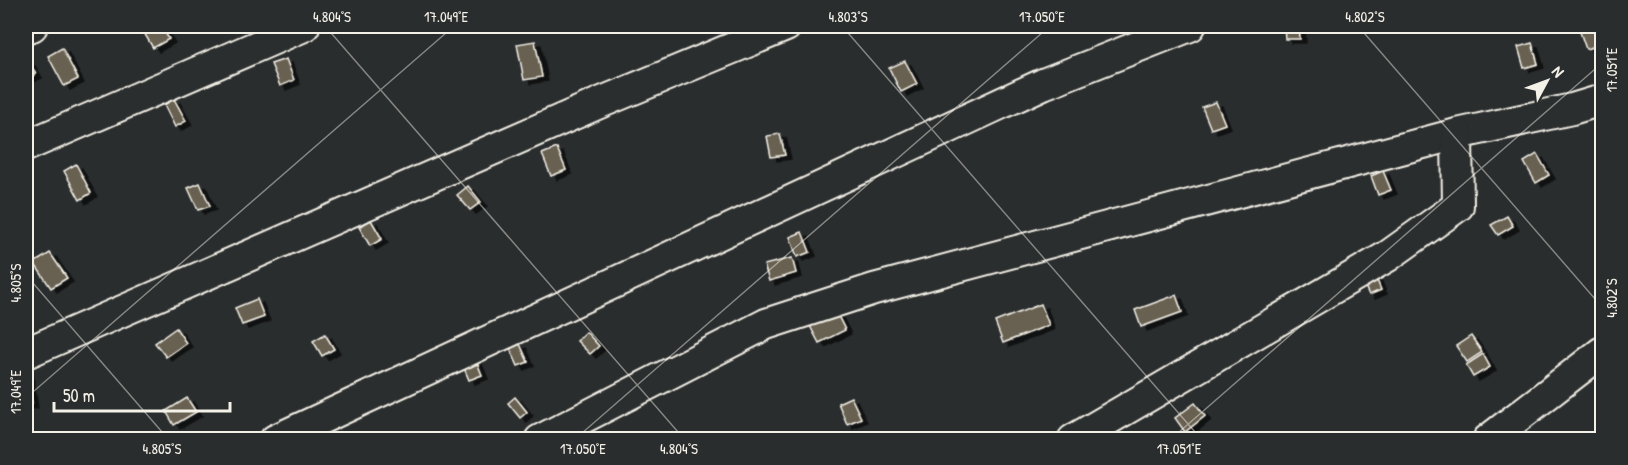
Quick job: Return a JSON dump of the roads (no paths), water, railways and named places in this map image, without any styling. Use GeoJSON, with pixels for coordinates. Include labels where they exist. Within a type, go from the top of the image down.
{"type":"FeatureCollection","features":[{"type":"Feature","properties":{"kind":"street"},"geometry":{"type":"LineString","coordinates":[[26,28],[32,26]]}},
{"type":"Feature","properties":{"kind":"street"},"geometry":{"type":"LineString","coordinates":[[26,146],[304,26]]}},
{"type":"Feature","properties":{"kind":"street"},"geometry":{"type":"LineString","coordinates":[[26,353],[586,109],[786,26]]}},
{"type":"Feature","properties":{"kind":"street"},"geometry":{"type":"LineString","coordinates":[[275,440],[1043,84],[1190,26]]}},
{"type":"Feature","properties":{"kind":"street"},"geometry":{"type":"LineString","coordinates":[[540,440],[766,324],[874,289],[1457,134],[1572,109],[1602,100]]}},
{"type":"Feature","properties":{"kind":"street"},"geometry":{"type":"LineString","coordinates":[[1073,440],[1388,256],[1458,206],[1457,134]]}},
{"type":"Feature","properties":{"kind":"street"},"geometry":{"type":"LineString","coordinates":[[1488,440],[1602,352]]}}]}
